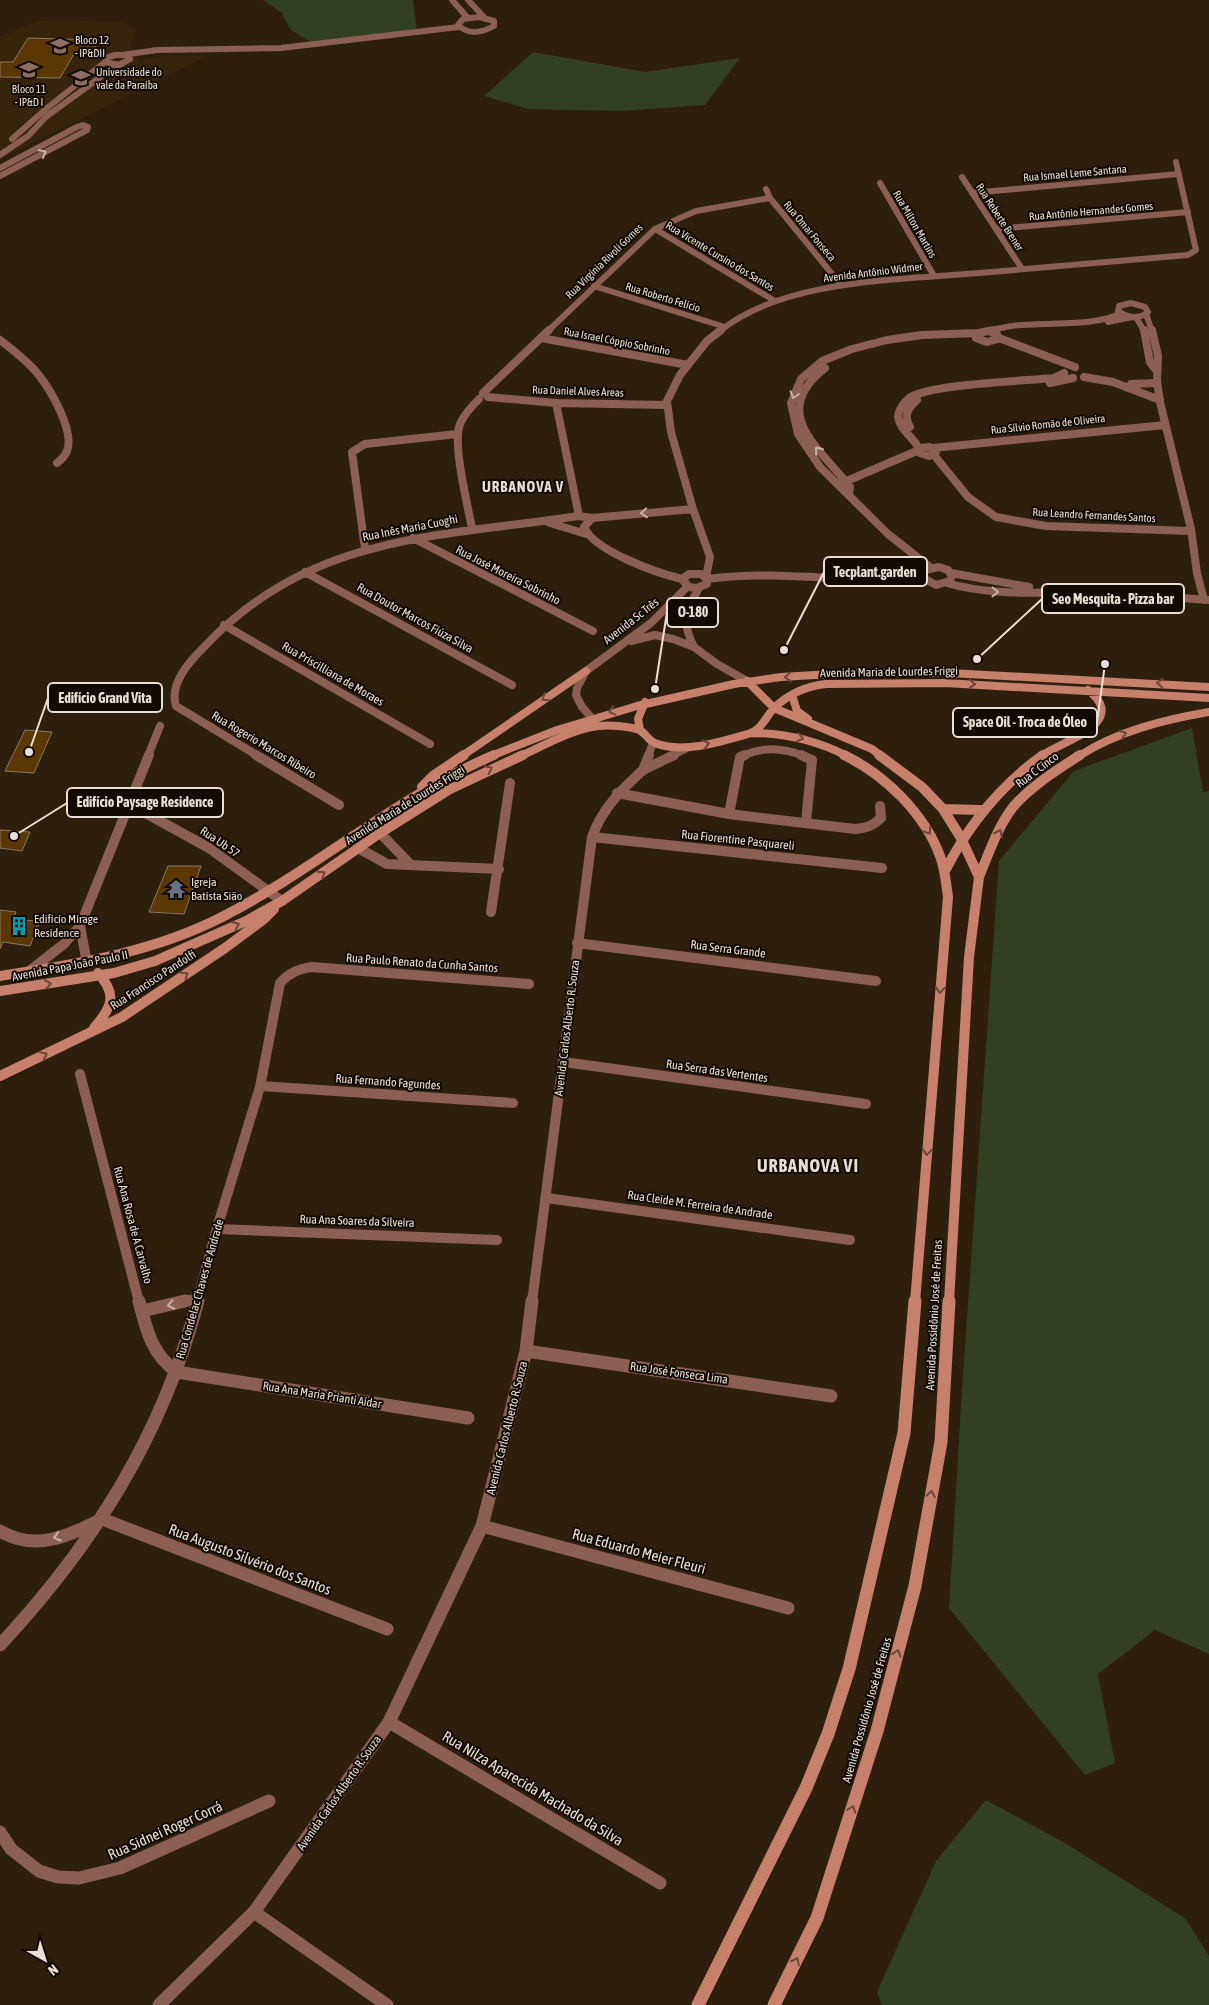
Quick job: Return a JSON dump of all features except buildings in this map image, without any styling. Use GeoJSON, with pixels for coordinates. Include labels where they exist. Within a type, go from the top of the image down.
{"type":"FeatureCollection","features":[{"type":"Feature","properties":{"kind":"street"},"geometry":{"type":"LineString","coordinates":[[452,0],[468,18]]}},
{"type":"Feature","properties":{"kind":"street"},"geometry":{"type":"LineString","coordinates":[[122,55],[130,59],[165,54],[271,53],[466,30],[482,31],[494,26],[494,21],[484,17],[468,0]]}},
{"type":"Feature","properties":{"kind":"street"},"geometry":{"type":"LineString","coordinates":[[459,27],[458,23],[468,18],[484,17]]}},
{"type":"Feature","properties":{"kind":"street"},"geometry":{"type":"LineString","coordinates":[[0,148],[111,56],[157,50],[281,48],[459,27],[466,30]]}},
{"type":"Feature","properties":{"kind":"street"},"geometry":{"type":"LineString","coordinates":[[0,155],[28,136],[47,116],[116,65],[126,63],[130,59]]}},
{"type":"Feature","properties":{"kind":"street"},"geometry":{"type":"LineString","coordinates":[[105,62],[116,65]]}},
{"type":"Feature","properties":{"kind":"street"},"geometry":{"type":"LineString","coordinates":[[0,168],[77,127],[88,127],[87,130],[0,176]]}},
{"type":"Feature","properties":{"kind":"street","name":"Avenida Antônio Widmer"},"geometry":{"type":"LineString","coordinates":[[667,405],[667,401],[680,375],[708,341],[733,320],[775,301],[841,285],[1188,255],[1196,250],[1176,162]]}},
{"type":"Feature","properties":{"kind":"street","name":"Rua Ismael Leme Santana"},"geometry":{"type":"LineString","coordinates":[[972,192],[1178,174]]}},
{"type":"Feature","properties":{"kind":"street","name":"Rua Reberte Brener"},"geometry":{"type":"LineString","coordinates":[[962,176],[1022,269]]}},
{"type":"Feature","properties":{"kind":"street","name":"Rua Milton Martins"},"geometry":{"type":"LineString","coordinates":[[880,183],[934,276]]}},
{"type":"Feature","properties":{"kind":"street","name":"Rua Omar Fonseca"},"geometry":{"type":"LineString","coordinates":[[766,188],[770,198],[841,285]]}},
{"type":"Feature","properties":{"kind":"street","name":"Rua Virgínia Rivoli Gomes"},"geometry":{"type":"LineString","coordinates":[[457,434],[466,412],[655,228],[689,212],[770,198]]}},
{"type":"Feature","properties":{"kind":"street","name":"Rua Antônio Hernandes Gomes"},"geometry":{"type":"LineString","coordinates":[[996,230],[1188,212]]}},
{"type":"Feature","properties":{"kind":"street","name":"Rua Vicente Cursino dos Santos"},"geometry":{"type":"LineString","coordinates":[[655,228],[775,301]]}},
{"type":"Feature","properties":{"kind":"street","name":"Rua Roberto Felício"},"geometry":{"type":"LineString","coordinates":[[594,286],[725,327]]}},
{"type":"Feature","properties":{"kind":"street"},"geometry":{"type":"LineString","coordinates":[[710,557],[693,573],[706,578],[745,574],[896,581],[924,579],[933,584],[947,583],[963,589],[982,592],[1082,593],[1206,600],[1199,586],[1191,531],[1165,425],[1157,384],[1156,370],[1159,361],[1146,314],[1147,309],[1131,303],[1119,306],[1120,313]]}},
{"type":"Feature","properties":{"kind":"street"},"geometry":{"type":"LineString","coordinates":[[931,568],[902,547],[812,443],[800,419],[800,404],[809,382],[839,360],[872,347],[911,340],[978,336],[988,331],[1012,326],[1099,320],[1114,317],[1120,313],[1134,317],[1144,329],[1150,362],[1156,370]]}},
{"type":"Feature","properties":{"kind":"street"},"geometry":{"type":"LineString","coordinates":[[849,488],[839,487],[807,450],[793,423],[791,411],[793,395],[803,378],[830,358],[871,342],[920,334],[978,336],[984,342],[1015,330],[1120,321],[1146,314]]}},
{"type":"Feature","properties":{"kind":"street"},"geometry":{"type":"LineString","coordinates":[[988,331],[997,338],[1065,371],[1074,378]]}},
{"type":"Feature","properties":{"kind":"street","name":"Rua Israel Cóppio Sobrinho"},"geometry":{"type":"LineString","coordinates":[[541,338],[688,365]]}},
{"type":"Feature","properties":{"kind":"street"},"geometry":{"type":"LineString","coordinates":[[997,338],[1075,367],[1084,374],[1118,384],[1160,400]]}},
{"type":"Feature","properties":{"kind":"street"},"geometry":{"type":"LineString","coordinates":[[0,340],[38,374],[47,387],[64,422],[68,434],[68,448],[65,455],[57,463]]}},
{"type":"Feature","properties":{"kind":"street"},"geometry":{"type":"LineString","coordinates":[[1065,371],[1075,367]]}},
{"type":"Feature","properties":{"kind":"street","name":"Rua Leandro Fernandes Santos"},"geometry":{"type":"LineString","coordinates":[[1065,371],[1054,378],[929,390],[909,398],[900,409],[898,417],[901,425],[968,497],[996,517],[1046,526],[1191,531]]}},
{"type":"Feature","properties":{"kind":"street"},"geometry":{"type":"LineString","coordinates":[[926,450],[905,420],[911,404],[917,399],[940,393],[1062,382],[1095,372],[1131,384],[1157,384]]}},
{"type":"Feature","properties":{"kind":"street","name":"Rua Daniel Alves Áreas"},"geometry":{"type":"LineString","coordinates":[[483,396],[556,403],[667,405]]}},
{"type":"Feature","properties":{"kind":"street"},"geometry":{"type":"LineString","coordinates":[[556,403],[579,516]]}},
{"type":"Feature","properties":{"kind":"street"},"geometry":{"type":"LineString","coordinates":[[667,405],[671,432],[693,509],[710,557],[706,578],[707,584],[699,588],[688,607],[684,619],[684,628],[694,647]]}},
{"type":"Feature","properties":{"kind":"street","name":"Rua Sílvio Romão de Oliveira"},"geometry":{"type":"LineString","coordinates":[[839,487],[849,488],[926,450],[1165,425]]}},
{"type":"Feature","properties":{"kind":"street"},"geometry":{"type":"LineString","coordinates":[[365,549],[352,452],[365,444],[457,434],[472,529]]}},
{"type":"Feature","properties":{"kind":"street","name":"Rua Inês Maria Cuoghi"},"geometry":{"type":"LineString","coordinates":[[176,706],[173,698],[180,677],[198,653],[224,625],[261,597],[305,572],[365,549],[413,538],[472,529],[579,516],[590,519],[693,509]]}},
{"type":"Feature","properties":{"kind":"street"},"geometry":{"type":"LineString","coordinates":[[586,534],[584,527],[590,519]]}},
{"type":"Feature","properties":{"kind":"street","name":"Rua Inês Maria Cuoghi"},"geometry":{"type":"LineString","coordinates":[[539,522],[558,525],[586,534],[597,542],[657,573],[699,588]]}},
{"type":"Feature","properties":{"kind":"street","name":"Rua José Moreira Sobrinho"},"geometry":{"type":"LineString","coordinates":[[413,538],[593,631]]}},
{"type":"Feature","properties":{"kind":"street"},"geometry":{"type":"LineString","coordinates":[[924,579],[923,572],[931,568],[943,568],[951,573],[996,582],[1082,593]]}},
{"type":"Feature","properties":{"kind":"street","name":"Rua Doutor Marcos Fiúza Silva"},"geometry":{"type":"LineString","coordinates":[[305,572],[512,685]]}},
{"type":"Feature","properties":{"kind":"street","name":"Avenida Sc Três"},"geometry":{"type":"LineString","coordinates":[[586,670],[662,613],[685,583],[686,575],[693,573]]}},
{"type":"Feature","properties":{"kind":"street"},"geometry":{"type":"LineString","coordinates":[[947,583],[952,578],[951,573]]}},
{"type":"Feature","properties":{"kind":"street","name":"Rua Priscilliana de Moraes"},"geometry":{"type":"LineString","coordinates":[[224,625],[430,744]]}},
{"type":"Feature","properties":{"kind":"street"},"geometry":{"type":"LineString","coordinates":[[624,643],[655,635],[694,647],[717,664],[747,681],[774,708],[872,749],[900,768],[922,787],[943,810],[961,838],[979,877]]}},
{"type":"Feature","properties":{"kind":"street"},"geometry":{"type":"LineString","coordinates":[[586,670],[577,688],[576,695],[598,726]]}},
{"type":"Feature","properties":{"kind":"street"},"geometry":{"type":"LineString","coordinates":[[414,794],[433,776],[586,670]]}},
{"type":"Feature","properties":{"kind":"street","name":"Avenida Maria de Lourdes Friggi"},"geometry":{"type":"LineString","coordinates":[[268,890],[414,794],[477,761],[590,717],[645,702],[747,681],[851,672],[953,672],[1209,687]]}},
{"type":"Feature","properties":{"kind":"street","name":"Avenida Maria de Lourdes Friggi"},"geometry":{"type":"LineString","coordinates":[[653,743],[687,748],[751,732],[765,722],[774,708],[792,695],[810,686],[860,682],[945,683],[1209,698]]}},
{"type":"Feature","properties":{"kind":"street","name":"Rua C Cinco"},"geometry":{"type":"LineString","coordinates":[[945,871],[961,838],[981,810],[1013,777],[1043,754],[1091,727],[1101,719],[1103,708],[1098,698],[1088,690]]}},
{"type":"Feature","properties":{"kind":"street"},"geometry":{"type":"LineString","coordinates":[[792,695],[795,707],[800,714],[831,731]]}},
{"type":"Feature","properties":{"kind":"street"},"geometry":{"type":"LineString","coordinates":[[643,770],[653,743],[637,725],[645,702]]}},
{"type":"Feature","properties":{"kind":"street","name":"Rua Rogerio Marcos Ribeiro"},"geometry":{"type":"LineString","coordinates":[[176,706],[339,805]]}},
{"type":"Feature","properties":{"kind":"street","name":"Rua C Cinco"},"geometry":{"type":"LineString","coordinates":[[979,877],[1010,813],[1020,799],[1056,770],[1094,746],[1121,734],[1185,716],[1209,712]]}},
{"type":"Feature","properties":{"kind":"street"},"geometry":{"type":"LineString","coordinates":[[28,972],[64,944],[80,926],[160,726]]}},
{"type":"Feature","properties":{"kind":"street","name":"Avenida Maria de Lourdes Friggi"},"geometry":{"type":"LineString","coordinates":[[282,901],[380,833],[450,790],[490,769],[571,734],[598,726],[617,726],[640,730]]}},
{"type":"Feature","properties":{"kind":"street","name":"Avenida Possidônio José de Freitas"},"geometry":{"type":"LineString","coordinates":[[698,2005],[806,1788],[828,1734],[849,1669],[904,1433],[948,897],[945,871],[932,839],[906,801],[875,774],[835,750],[813,741],[786,735],[751,732]]}},
{"type":"Feature","properties":{"kind":"street"},"geometry":{"type":"LineString","coordinates":[[643,770],[687,748]]}},
{"type":"Feature","properties":{"kind":"street"},"geometry":{"type":"LineString","coordinates":[[729,814],[740,756],[754,750],[765,749],[796,752],[812,760],[813,765],[806,822]]}},
{"type":"Feature","properties":{"kind":"street","name":"Avenida Carlos Alberto R. Souza"},"geometry":{"type":"LineString","coordinates":[[159,2005],[254,1912],[389,1722],[482,1526],[526,1351],[592,837],[597,820],[617,793],[643,770]]}},
{"type":"Feature","properties":{"kind":"street"},"geometry":{"type":"LineString","coordinates":[[491,912],[510,783]]}},
{"type":"Feature","properties":{"kind":"street"},"geometry":{"type":"LineString","coordinates":[[617,793],[646,800],[729,814],[855,829],[870,828],[881,818],[880,806]]}},
{"type":"Feature","properties":{"kind":"street","name":"Rua Ub 57"},"geometry":{"type":"LineString","coordinates":[[130,804],[205,845],[282,901]]}},
{"type":"Feature","properties":{"kind":"street"},"geometry":{"type":"LineString","coordinates":[[943,810],[981,810]]}},
{"type":"Feature","properties":{"kind":"street"},"geometry":{"type":"LineString","coordinates":[[380,833],[410,864]]}},
{"type":"Feature","properties":{"kind":"street","name":"Rua Fiorentine Pasquareli"},"geometry":{"type":"LineString","coordinates":[[592,837],[882,868]]}},
{"type":"Feature","properties":{"kind":"street"},"geometry":{"type":"LineString","coordinates":[[358,848],[388,864],[498,869]]}},
{"type":"Feature","properties":{"kind":"street","name":"Avenida Possidônio José de Freitas"},"geometry":{"type":"LineString","coordinates":[[774,2005],[820,1910],[877,1731],[917,1576],[940,1442],[969,957],[979,877]]}},
{"type":"Feature","properties":{"kind":"street","name":"Avenida Papa João Paulo II"},"geometry":{"type":"LineString","coordinates":[[0,976],[111,959],[183,935],[238,908],[268,890]]}},
{"type":"Feature","properties":{"kind":"street","name":"Avenida Papa João Paulo II"},"geometry":{"type":"LineString","coordinates":[[0,991],[101,976],[155,961],[246,921],[282,901]]}},
{"type":"Feature","properties":{"kind":"street","name":"Rua Francisco Pandolfi"},"geometry":{"type":"LineString","coordinates":[[0,1076],[122,1016],[161,992],[264,919],[282,901]]}},
{"type":"Feature","properties":{"kind":"street"},"geometry":{"type":"LineString","coordinates":[[80,926],[87,963],[101,976],[110,988],[112,1002],[106,1014],[92,1030]]}},
{"type":"Feature","properties":{"kind":"street","name":"Rua Serra Grande"},"geometry":{"type":"LineString","coordinates":[[577,943],[876,981]]}},
{"type":"Feature","properties":{"kind":"street","name":"Rua Paulo Renato da Cunha Santos"},"geometry":{"type":"LineString","coordinates":[[312,967],[530,984]]}},
{"type":"Feature","properties":{"kind":"street","name":"Rua Condelac Chaves de Andrade"},"geometry":{"type":"LineString","coordinates":[[0,1645],[43,1598],[102,1519],[121,1490],[142,1451],[177,1372],[199,1298],[217,1229],[261,1086],[280,983],[288,973],[312,967]]}},
{"type":"Feature","properties":{"kind":"street","name":"Rua Serra das Vertentes"},"geometry":{"type":"LineString","coordinates":[[564,1062],[866,1104]]}},
{"type":"Feature","properties":{"kind":"street","name":"Rua Ana Rosa de A Carvalho"},"geometry":{"type":"LineString","coordinates":[[80,1074],[148,1336],[160,1359],[177,1372]]}},
{"type":"Feature","properties":{"kind":"street","name":"Rua Fernando Fagundes"},"geometry":{"type":"LineString","coordinates":[[261,1086],[514,1102]]}},
{"type":"Feature","properties":{"kind":"street","name":"Rua Cleide M. Ferreira de Andrade"},"geometry":{"type":"LineString","coordinates":[[547,1198],[850,1240]]}},
{"type":"Feature","properties":{"kind":"street","name":"Rua Ana Soares da Silveira"},"geometry":{"type":"LineString","coordinates":[[217,1229],[497,1240]]}},
{"type":"Feature","properties":{"kind":"street"},"geometry":{"type":"LineString","coordinates":[[142,1311],[199,1298]]}},
{"type":"Feature","properties":{"kind":"street","name":"Rua José Fonseca Lima"},"geometry":{"type":"LineString","coordinates":[[526,1351],[832,1396]]}},
{"type":"Feature","properties":{"kind":"street","name":"Rua Ana Maria Prianti Aidar"},"geometry":{"type":"LineString","coordinates":[[177,1372],[468,1418]]}},
{"type":"Feature","properties":{"kind":"street"},"geometry":{"type":"LineString","coordinates":[[0,1531],[9,1538],[26,1542],[45,1541],[81,1529],[102,1519]]}},
{"type":"Feature","properties":{"kind":"street","name":"Rua Augusto Silvério dos Santos"},"geometry":{"type":"LineString","coordinates":[[102,1519],[387,1629]]}},
{"type":"Feature","properties":{"kind":"street","name":"Rua Eduardo Meier Fleuri"},"geometry":{"type":"LineString","coordinates":[[482,1526],[788,1608]]}},
{"type":"Feature","properties":{"kind":"street","name":"Rua Nilza Aparecida Machado da Silva"},"geometry":{"type":"LineString","coordinates":[[389,1722],[660,1883]]}},
{"type":"Feature","properties":{"kind":"street","name":"Rua Sidnei Roger Corrá"},"geometry":{"type":"LineString","coordinates":[[0,1832],[4,1842],[31,1868],[52,1877],[75,1879],[116,1872],[269,1801]]}},
{"type":"Feature","properties":{"kind":"street"},"geometry":{"type":"LineString","coordinates":[[254,1912],[388,2005]]}},
{"type":"Feature","properties":{"kind":"shaded area","name":"Universidade do vale da Paraíba"},"geometry":{"type":"Polygon","coordinates":[[[56,19],[125,23],[136,30],[130,45],[139,59],[169,56],[206,56],[0,159],[0,37],[34,22],[56,19]]]}},
{"type":"Feature","properties":{"kind":"green space"},"geometry":{"type":"Polygon","coordinates":[[[263,0],[413,0],[417,32],[314,44],[291,30],[281,12],[263,0]]]}},
{"type":"Feature","properties":{"kind":"green space"},"geometry":{"type":"Polygon","coordinates":[[[533,52],[645,72],[740,58],[705,105],[621,111],[529,109],[484,96],[533,52]]]}},
{"type":"Feature","properties":{"kind":"green space"},"geometry":{"type":"Polygon","coordinates":[[[1192,728],[1203,792],[1209,791],[1209,1654],[1155,1630],[1098,1674],[1115,1763],[1085,1775],[949,1608],[962,1390],[999,861],[1074,771],[1192,728]]]}},
{"type":"Feature","properties":{"kind":"green space"},"geometry":{"type":"Polygon","coordinates":[[[986,1800],[1063,1842],[1185,1918],[1209,1956],[1209,2005],[882,2005],[877,1992],[936,1861],[986,1800]]]}},
{"type":"Feature","properties":{"kind":"place","name":"Bloco 12 - IP&DII"},"geometry":{"type":"Point","coordinates":[60,46]}},
{"type":"Feature","properties":{"kind":"place","name":"Bloco 11 - IP&D I"},"geometry":{"type":"Point","coordinates":[29,70]}},
{"type":"Feature","properties":{"kind":"place","name":"Universidade do vale da Paraíba"},"geometry":{"type":"Point","coordinates":[81,78]}},
{"type":"Feature","properties":{"kind":"place","name":"Tecplant.garden"},"geometry":{"type":"Point","coordinates":[784,650]}},
{"type":"Feature","properties":{"kind":"place","name":"Seo Mesquita - Pizza bar"},"geometry":{"type":"Point","coordinates":[977,659]}},
{"type":"Feature","properties":{"kind":"place","name":"Space Oil - Troca de Óleo"},"geometry":{"type":"Point","coordinates":[1105,664]}},
{"type":"Feature","properties":{"kind":"place","name":"O-180"},"geometry":{"type":"Point","coordinates":[655,689]}},
{"type":"Feature","properties":{"kind":"place","name":"Edifício Grand Vita"},"geometry":{"type":"Point","coordinates":[29,752]}},
{"type":"Feature","properties":{"kind":"place","name":"Edifício Paysage Residence"},"geometry":{"type":"Point","coordinates":[14,836]}},
{"type":"Feature","properties":{"kind":"place","name":"Igreja Batista Sião"},"geometry":{"type":"Point","coordinates":[176,889]}},
{"type":"Feature","properties":{"kind":"place","name":"Edifício Mirage Residence"},"geometry":{"type":"Point","coordinates":[19,926]}},
{"type":"Feature","properties":{"kind":"district","name":"URBANOVA V"},"geometry":{"type":"Point","coordinates":[523,486]}},
{"type":"Feature","properties":{"kind":"district","name":"URBANOVA VI"},"geometry":{"type":"Point","coordinates":[808,1165]}}]}
